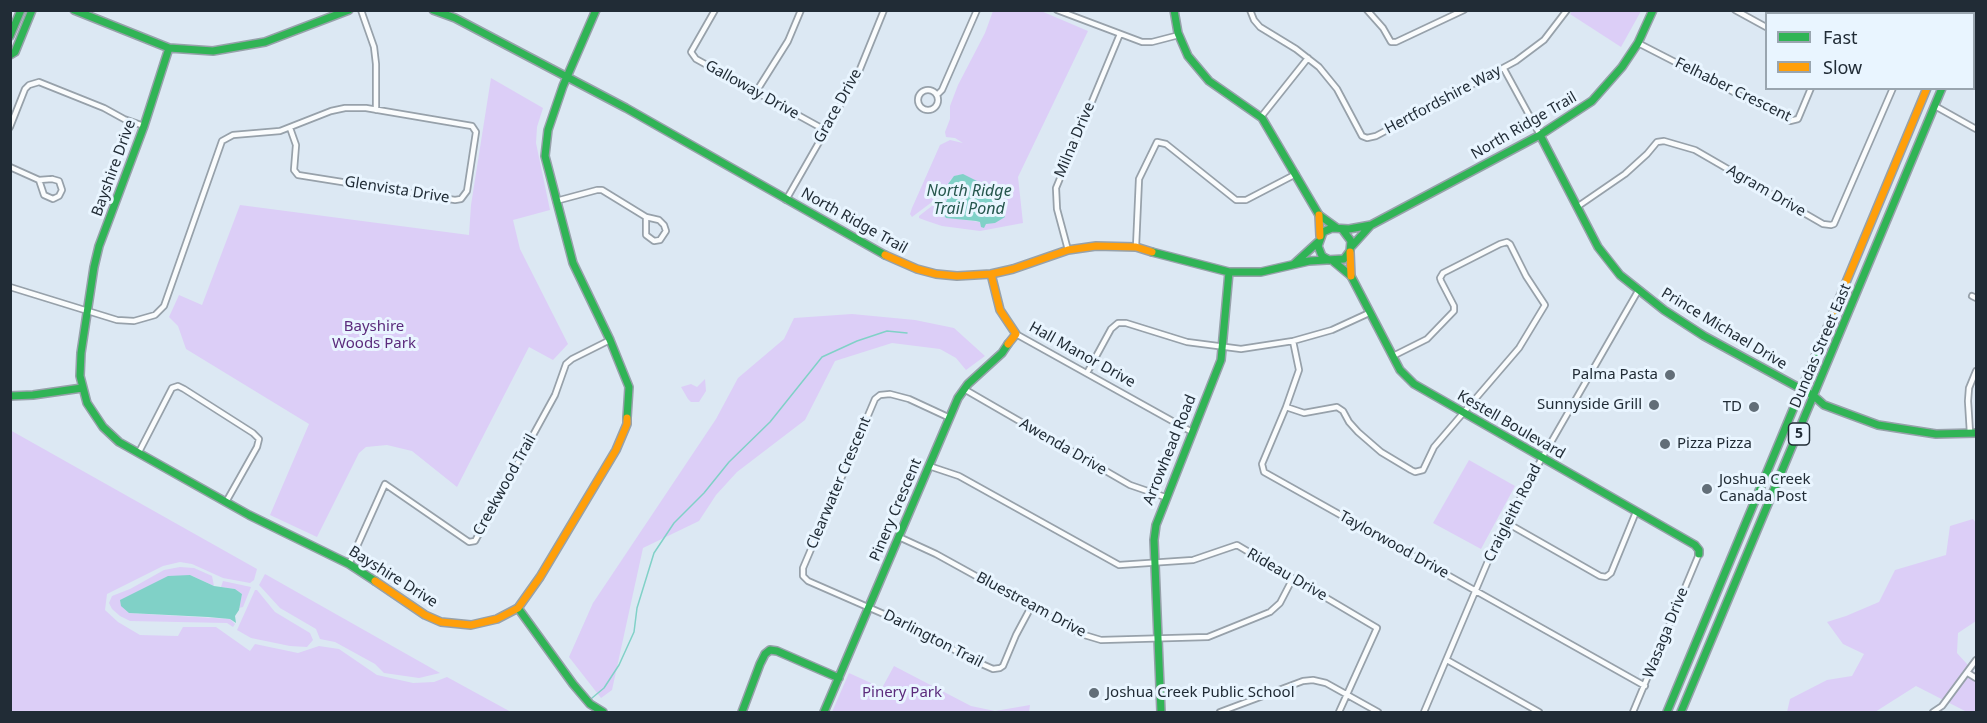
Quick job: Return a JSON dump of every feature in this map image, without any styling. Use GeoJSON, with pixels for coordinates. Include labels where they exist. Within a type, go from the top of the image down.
{"type":"FeatureCollection","features":[{"type":"Feature","properties":{"kind":"street"},"geometry":{"type":"LineString","coordinates":[[10,36],[21,10]]}},
{"type":"Feature","properties":{"kind":"street"},"geometry":{"type":"LineString","coordinates":[[10,55],[15,52],[32,10]]}},
{"type":"Feature","properties":{"kind":"street"},"geometry":{"type":"LineString","coordinates":[[74,10],[169,48],[213,51],[265,42],[349,10]]}},
{"type":"Feature","properties":{"kind":"street"},"geometry":{"type":"LineString","coordinates":[[361,10],[374,47],[376,110]]}},
{"type":"Feature","properties":{"kind":"street","name":"North Ridge Trail"},"geometry":{"type":"LineString","coordinates":[[433,10],[455,18],[567,77],[892,259],[917,269],[957,276],[991,274],[1068,250],[1096,246],[1136,247],[1229,272],[1261,272],[1294,264],[1320,260],[1332,261]]}},
{"type":"Feature","properties":{"kind":"street","name":"Bayshire Drive"},"geometry":{"type":"LineString","coordinates":[[169,48],[144,126],[99,246],[94,267],[81,353],[80,376],[87,404],[103,427],[119,442],[226,502],[349,564],[422,613],[441,621],[461,625],[481,624],[518,608],[540,577],[610,460],[627,424],[629,387],[610,340],[573,263],[545,156],[548,130],[567,77],[596,10]]}},
{"type":"Feature","properties":{"kind":"street","name":"Galloway Drive"},"geometry":{"type":"LineString","coordinates":[[715,10],[692,52],[696,59],[825,130]]}},
{"type":"Feature","properties":{"kind":"street"},"geometry":{"type":"LineString","coordinates":[[756,92],[788,41],[801,10]]}},
{"type":"Feature","properties":{"kind":"street","name":"Grace Drive"},"geometry":{"type":"LineString","coordinates":[[786,200],[858,74],[884,10]]}},
{"type":"Feature","properties":{"kind":"street"},"geometry":{"type":"LineString","coordinates":[[937,95],[942,90],[976,10]]}},
{"type":"Feature","properties":{"kind":"street"},"geometry":{"type":"LineString","coordinates":[[1057,10],[1148,42],[1179,35]]}},
{"type":"Feature","properties":{"kind":"street"},"geometry":{"type":"LineString","coordinates":[[1174,10],[1179,35],[1188,56],[1209,81],[1261,117],[1319,214],[1349,236],[1351,249],[1344,258],[1332,261],[1326,259],[1320,251],[1319,214]]}},
{"type":"Feature","properties":{"kind":"street","name":"Hertfordshire Way"},"geometry":{"type":"LineString","coordinates":[[1250,10],[1260,27],[1308,58],[1324,73],[1337,89],[1361,135],[1367,138],[1376,136],[1504,69],[1544,40],[1567,10]]}},
{"type":"Feature","properties":{"kind":"street"},"geometry":{"type":"LineString","coordinates":[[1367,10],[1383,28],[1391,42],[1396,42],[1464,10]]}},
{"type":"Feature","properties":{"kind":"street","name":"North Ridge Trail"},"geometry":{"type":"LineString","coordinates":[[1351,249],[1371,225],[1540,135],[1592,101],[1622,67],[1638,43],[1653,10]]}},
{"type":"Feature","properties":{"kind":"street"},"geometry":{"type":"LineString","coordinates":[[1735,10],[1765,26]]}},
{"type":"Feature","properties":{"kind":"street","name":"Milna Drive"},"geometry":{"type":"LineString","coordinates":[[1068,250],[1057,208],[1056,188],[1120,34]]}},
{"type":"Feature","properties":{"kind":"street","name":"Felhaber Crescent"},"geometry":{"type":"LineString","coordinates":[[1638,43],[1790,121],[1798,119],[1810,90]]}},
{"type":"Feature","properties":{"kind":"street"},"geometry":{"type":"LineString","coordinates":[[1261,117],[1308,58]]}},
{"type":"Feature","properties":{"kind":"street"},"geometry":{"type":"LineString","coordinates":[[1504,69],[1540,135]]}},
{"type":"Feature","properties":{"kind":"street"},"geometry":{"type":"LineString","coordinates":[[10,127],[26,89],[29,85],[39,82],[144,126]]}},
{"type":"Feature","properties":{"kind":"street","name":"Agram Drive"},"geometry":{"type":"LineString","coordinates":[[1577,207],[1624,174],[1658,142],[1664,141],[1695,150],[1824,224],[1832,225],[1892,90]]}},
{"type":"Feature","properties":{"kind":"street","name":"Dundas Street East"},"geometry":{"type":"LineString","coordinates":[[1667,712],[1926,90]]}},
{"type":"Feature","properties":{"kind":"street","name":"Dundas Street East"},"geometry":{"type":"LineString","coordinates":[[1681,712],[1941,90]]}},
{"type":"Feature","properties":{"kind":"street"},"geometry":{"type":"LineString","coordinates":[[925,91],[932,91],[937,95],[938,101],[933,109],[924,109],[919,104],[920,95],[925,91]]}},
{"type":"Feature","properties":{"kind":"street"},"geometry":{"type":"LineString","coordinates":[[1935,106],[1977,129]]}},
{"type":"Feature","properties":{"kind":"street","name":"Glenvista Drive"},"geometry":{"type":"LineString","coordinates":[[87,311],[117,320],[134,321],[155,315],[165,306],[222,141],[233,135],[280,131],[331,111],[345,108],[376,110],[474,128],[476,135],[465,196],[455,200],[298,175],[294,170],[296,145],[290,128]]}},
{"type":"Feature","properties":{"kind":"street","name":"Prince Michael Drive"},"geometry":{"type":"LineString","coordinates":[[1540,135],[1598,247],[1620,275],[1638,291],[1704,336],[1814,396],[1824,405],[1878,425],[1936,434],[1973,433]]}},
{"type":"Feature","properties":{"kind":"street"},"geometry":{"type":"LineString","coordinates":[[1136,247],[1138,183],[1157,142],[1166,144],[1231,198],[1238,201],[1296,174]]}},
{"type":"Feature","properties":{"kind":"street"},"geometry":{"type":"LineString","coordinates":[[10,167],[39,180],[58,181],[62,190],[59,196],[53,199],[46,197],[39,180]]}},
{"type":"Feature","properties":{"kind":"street"},"geometry":{"type":"LineString","coordinates":[[556,201],[602,190],[646,217],[658,220],[664,225],[666,231],[660,240],[654,241],[646,235],[646,217]]}},
{"type":"Feature","properties":{"kind":"street","name":"North Ridge Trail"},"geometry":{"type":"LineString","coordinates":[[1339,228],[1371,225]]}},
{"type":"Feature","properties":{"kind":"street"},"geometry":{"type":"LineString","coordinates":[[1294,264],[1327,229],[1339,228]]}},
{"type":"Feature","properties":{"kind":"street"},"geometry":{"type":"LineString","coordinates":[[1286,407],[1304,413],[1333,407],[1341,409],[1349,422],[1381,452],[1415,472],[1423,470],[1434,447],[1524,341],[1545,305],[1526,276],[1510,244],[1507,242],[1500,244],[1442,274],[1440,281],[1454,306],[1454,311],[1427,339],[1393,356]]}},
{"type":"Feature","properties":{"kind":"street","name":"Kestell Boulevard"},"geometry":{"type":"LineString","coordinates":[[1351,249],[1351,276]]}},
{"type":"Feature","properties":{"kind":"street","name":"Kestell Boulevard"},"geometry":{"type":"LineString","coordinates":[[1332,261],[1351,276],[1400,370],[1414,384],[1695,545],[1699,554]]}},
{"type":"Feature","properties":{"kind":"street","name":"Arrowhead Road"},"geometry":{"type":"LineString","coordinates":[[1161,712],[1155,564],[1156,525],[1165,497],[1219,364],[1229,272]]}},
{"type":"Feature","properties":{"kind":"street","name":"Hall Manor Drive"},"geometry":{"type":"LineString","coordinates":[[991,274],[1000,310],[1016,334],[1192,432]]}},
{"type":"Feature","properties":{"kind":"street"},"geometry":{"type":"LineString","coordinates":[[10,287],[87,311]]}},
{"type":"Feature","properties":{"kind":"street","name":"Craigleith Road"},"geometry":{"type":"LineString","coordinates":[[1424,712],[1494,547],[1638,291]]}},
{"type":"Feature","properties":{"kind":"street"},"geometry":{"type":"LineString","coordinates":[[1087,373],[1111,329],[1118,323],[1126,323],[1187,342],[1241,349],[1293,341],[1332,330],[1369,313]]}},
{"type":"Feature","properties":{"kind":"street","name":"Pinery Crescent"},"geometry":{"type":"LineString","coordinates":[[824,712],[958,398],[964,389],[997,358],[1016,334]]}},
{"type":"Feature","properties":{"kind":"street","name":"Creekwood Trail"},"geometry":{"type":"LineString","coordinates":[[349,564],[385,484],[469,542],[475,541],[555,395],[566,364],[610,340]]}},
{"type":"Feature","properties":{"kind":"street","name":"Taylorwood Drive"},"geometry":{"type":"LineString","coordinates":[[1293,341],[1299,370],[1262,464],[1264,472],[1645,686]]}},
{"type":"Feature","properties":{"kind":"street"},"geometry":{"type":"LineString","coordinates":[[1973,433],[1968,401],[1969,388],[1977,371]]}},
{"type":"Feature","properties":{"kind":"street"},"geometry":{"type":"LineString","coordinates":[[139,452],[172,388],[178,386],[184,389],[259,439],[257,447],[226,502]]}},
{"type":"Feature","properties":{"kind":"street"},"geometry":{"type":"LineString","coordinates":[[10,396],[82,388]]}},
{"type":"Feature","properties":{"kind":"street","name":"Awenda Drive"},"geometry":{"type":"LineString","coordinates":[[964,389],[1130,485],[1165,497]]}},
{"type":"Feature","properties":{"kind":"street","name":"Clearwater Crescent"},"geometry":{"type":"LineString","coordinates":[[869,607],[808,581],[802,572],[873,403],[880,395],[890,394],[909,399],[950,418]]}},
{"type":"Feature","properties":{"kind":"street","name":"Rideau Drive"},"geometry":{"type":"LineString","coordinates":[[928,466],[959,476],[1119,565],[1193,560],[1237,545],[1377,628],[1347,694]]}},
{"type":"Feature","properties":{"kind":"street"},"geometry":{"type":"LineString","coordinates":[[1508,523],[1600,576],[1606,577],[1611,573],[1636,512]]}},
{"type":"Feature","properties":{"kind":"street","name":"Bluestream Drive"},"geometry":{"type":"LineString","coordinates":[[899,537],[936,554],[1081,634],[1101,640],[1205,638],[1267,613],[1280,603],[1293,578]]}},
{"type":"Feature","properties":{"kind":"street","name":"Wasaga Drive"},"geometry":{"type":"LineString","coordinates":[[1633,712],[1699,554]]}},
{"type":"Feature","properties":{"kind":"street","name":"Darlington Trail"},"geometry":{"type":"LineString","coordinates":[[869,607],[975,661],[996,669],[1003,666],[1031,608]]}},
{"type":"Feature","properties":{"kind":"street"},"geometry":{"type":"LineString","coordinates":[[518,608],[573,684],[590,704],[603,712]]}},
{"type":"Feature","properties":{"kind":"street"},"geometry":{"type":"LineString","coordinates":[[742,712],[760,664],[770,650],[839,678]]}},
{"type":"Feature","properties":{"kind":"street"},"geometry":{"type":"LineString","coordinates":[[1447,660],[1539,712]]}},
{"type":"Feature","properties":{"kind":"street"},"geometry":{"type":"LineString","coordinates":[[1933,712],[1942,706],[1977,660]]}},
{"type":"Feature","properties":{"kind":"street"},"geometry":{"type":"LineString","coordinates":[[1968,673],[1977,678]]}},
{"type":"Feature","properties":{"kind":"street"},"geometry":{"type":"LineString","coordinates":[[1220,712],[1310,680],[1326,683],[1378,712]]}},
{"type":"Feature","properties":{"kind":"street"},"geometry":{"type":"LineString","coordinates":[[1339,712],[1347,694]]}},
{"type":"Feature","properties":{"kind":"green space"},"geometry":{"type":"Polygon","coordinates":[[[1573,10],[1641,11],[1621,47],[1570,14],[1573,10]]]}},
{"type":"Feature","properties":{"kind":"green space"},"geometry":{"type":"Polygon","coordinates":[[[993,11],[1041,11],[1088,31],[1018,177],[1023,223],[980,231],[942,226],[919,218],[946,195],[944,193],[912,217],[910,214],[940,145],[950,140],[963,143],[955,138],[946,137],[950,106],[958,85],[985,33],[993,11]],[[958,175],[950,180],[948,197],[943,209],[946,217],[995,223],[1006,213],[1003,199],[958,175]]]}},
{"type":"Feature","properties":{"kind":"green space","name":"Bayshire Woods Park"},"geometry":{"type":"Polygon","coordinates":[[[491,78],[543,108],[537,127],[536,143],[550,210],[513,220],[520,249],[568,344],[553,360],[529,347],[457,487],[412,451],[387,445],[366,447],[359,453],[317,537],[270,515],[309,424],[186,349],[178,326],[169,317],[179,295],[202,305],[240,205],[469,235],[471,205],[491,78]]]}},
{"type":"Feature","properties":{"kind":"green space"},"geometry":{"type":"Polygon","coordinates":[[[852,314],[915,320],[954,328],[985,356],[966,370],[956,358],[940,349],[892,343],[835,361],[805,420],[737,472],[716,495],[699,521],[643,548],[612,690],[601,698],[569,657],[593,603],[716,419],[738,378],[784,339],[794,318],[852,314]]]}},
{"type":"Feature","properties":{"kind":"green space"},"geometry":{"type":"Polygon","coordinates":[[[705,379],[706,391],[699,402],[691,402],[681,387],[691,384],[697,387],[705,379]]]}},
{"type":"Feature","properties":{"kind":"green space"},"geometry":{"type":"Polygon","coordinates":[[[10,430],[257,569],[254,580],[250,583],[223,578],[192,564],[180,562],[163,566],[107,594],[105,610],[118,622],[140,635],[178,636],[183,627],[216,627],[250,651],[255,644],[298,653],[319,646],[339,649],[377,675],[413,683],[434,682],[447,677],[511,712],[11,712],[10,430]]]}},
{"type":"Feature","properties":{"kind":"green space"},"geometry":{"type":"Polygon","coordinates":[[[1469,460],[1515,486],[1481,549],[1433,523],[1469,460]]]}},
{"type":"Feature","properties":{"kind":"green space"},"geometry":{"type":"Polygon","coordinates":[[[1973,519],[1976,523],[1976,621],[1958,633],[1957,653],[1976,674],[1976,712],[1967,712],[1916,686],[1875,712],[1787,712],[1790,699],[1827,680],[1852,676],[1864,654],[1843,644],[1827,622],[1879,602],[1895,570],[1946,555],[1950,526],[1973,519]]]}},
{"type":"Feature","properties":{"kind":"green space"},"geometry":{"type":"Polygon","coordinates":[[[180,567],[194,568],[212,576],[214,586],[190,575],[121,600],[129,613],[230,619],[235,624],[233,627],[227,623],[130,621],[112,609],[109,603],[112,596],[164,570],[180,567]]]}},
{"type":"Feature","properties":{"kind":"green space"},"geometry":{"type":"Polygon","coordinates":[[[265,574],[440,673],[419,678],[384,673],[375,664],[335,642],[320,639],[316,629],[280,608],[259,585],[265,574]]]}},
{"type":"Feature","properties":{"kind":"green space"},"geometry":{"type":"Polygon","coordinates":[[[223,581],[251,587],[243,607],[239,608],[242,594],[235,589],[221,587],[223,581]]]}},
{"type":"Feature","properties":{"kind":"green space"},"geometry":{"type":"Polygon","coordinates":[[[255,590],[275,612],[310,633],[313,640],[307,647],[251,638],[237,630],[255,590]]]}},
{"type":"Feature","properties":{"kind":"green space","name":"Pinery Park"},"geometry":{"type":"Polygon","coordinates":[[[894,666],[971,706],[995,711],[1030,705],[1029,712],[832,712],[849,673],[882,688],[894,666]]]}},
{"type":"Feature","properties":{"kind":"water","name":"North Ridge Trail Pond"},"geometry":{"type":"Polygon","coordinates":[[[963,174],[997,191],[1005,204],[1005,217],[995,223],[986,224],[984,228],[981,227],[980,222],[946,218],[942,212],[948,197],[948,184],[954,176],[963,174]]]}},
{"type":"Feature","properties":{"kind":"water"},"geometry":{"type":"Polygon","coordinates":[[[190,575],[214,586],[235,589],[242,594],[239,610],[235,616],[236,623],[230,619],[129,613],[121,606],[120,600],[168,576],[190,575]]]}},
{"type":"Feature","properties":{"kind":"waterway"},"geometry":{"type":"LineString","coordinates":[[592,698],[604,688],[619,665],[634,632],[637,608],[654,553],[674,523],[704,493],[729,462],[770,422],[822,357],[857,341],[887,331],[907,333]]}},
{"type":"Feature","properties":{"kind":"traffic: fast"},"geometry":{"type":"LineString","coordinates":[[10,36],[21,10]]}},
{"type":"Feature","properties":{"kind":"traffic: fast"},"geometry":{"type":"LineString","coordinates":[[10,55],[15,52],[32,10]]}},
{"type":"Feature","properties":{"kind":"traffic: fast"},"geometry":{"type":"LineString","coordinates":[[74,10],[169,48],[213,51],[265,42],[349,10]]}},
{"type":"Feature","properties":{"kind":"traffic: fast"},"geometry":{"type":"LineString","coordinates":[[433,10],[455,18],[626,108],[885,255]]}},
{"type":"Feature","properties":{"kind":"traffic: fast"},"geometry":{"type":"LineString","coordinates":[[596,10],[563,86],[548,130],[545,156],[573,263],[610,340],[629,387],[627,418]]}},
{"type":"Feature","properties":{"kind":"traffic: fast"},"geometry":{"type":"LineString","coordinates":[[1174,10],[1178,33],[1188,56],[1209,81],[1262,118],[1319,215],[1337,228]]}},
{"type":"Feature","properties":{"kind":"traffic: fast"},"geometry":{"type":"LineString","coordinates":[[1352,246],[1371,225],[1540,135],[1592,101],[1622,67],[1638,43],[1653,10]]}},
{"type":"Feature","properties":{"kind":"traffic: fast"},"geometry":{"type":"LineString","coordinates":[[169,48],[144,126],[99,246],[94,267],[81,353],[80,376],[87,403],[103,427],[119,442],[249,515],[349,564],[375,581]]}},
{"type":"Feature","properties":{"kind":"traffic: fast"},"geometry":{"type":"LineString","coordinates":[[1681,712],[1941,90]]}},
{"type":"Feature","properties":{"kind":"traffic: fast"},"geometry":{"type":"LineString","coordinates":[[1540,135],[1598,247],[1620,275],[1664,310],[1704,336],[1814,396],[1824,405],[1878,425],[1936,434],[1976,433]]}},
{"type":"Feature","properties":{"kind":"traffic: fast"},"geometry":{"type":"LineString","coordinates":[[1329,260],[1322,256],[1318,246],[1323,232],[1332,228],[1349,229],[1371,225]]}},
{"type":"Feature","properties":{"kind":"traffic: fast"},"geometry":{"type":"LineString","coordinates":[[1152,252],[1229,272],[1261,272],[1309,261],[1344,259],[1350,251],[1351,241],[1342,229]]}},
{"type":"Feature","properties":{"kind":"traffic: fast"},"geometry":{"type":"LineString","coordinates":[[1294,264],[1318,242]]}},
{"type":"Feature","properties":{"kind":"traffic: fast"},"geometry":{"type":"LineString","coordinates":[[1333,261],[1351,276],[1400,370],[1414,384],[1695,545],[1699,554]]}},
{"type":"Feature","properties":{"kind":"traffic: fast"},"geometry":{"type":"LineString","coordinates":[[1161,712],[1154,540],[1156,525],[1221,360],[1229,272]]}},
{"type":"Feature","properties":{"kind":"traffic: fast"},"geometry":{"type":"LineString","coordinates":[[1667,712],[1834,311]]}},
{"type":"Feature","properties":{"kind":"traffic: fast"},"geometry":{"type":"LineString","coordinates":[[824,712],[958,398],[968,384],[1002,353],[1008,344]]}},
{"type":"Feature","properties":{"kind":"traffic: fast"},"geometry":{"type":"LineString","coordinates":[[10,396],[82,388]]}},
{"type":"Feature","properties":{"kind":"traffic: fast"},"geometry":{"type":"LineString","coordinates":[[518,608],[573,684],[590,704],[603,712]]}},
{"type":"Feature","properties":{"kind":"traffic: fast"},"geometry":{"type":"LineString","coordinates":[[742,712],[760,664],[770,650],[839,678]]}},
{"type":"Feature","properties":{"kind":"traffic: slow"},"geometry":{"type":"LineString","coordinates":[[1834,311],[1926,90]]}},
{"type":"Feature","properties":{"kind":"traffic: slow"},"geometry":{"type":"LineString","coordinates":[[1319,215],[1320,236]]}},
{"type":"Feature","properties":{"kind":"traffic: slow"},"geometry":{"type":"LineString","coordinates":[[885,255],[917,269],[957,276],[991,274],[1068,250],[1096,246],[1136,247],[1152,252]]}},
{"type":"Feature","properties":{"kind":"traffic: slow"},"geometry":{"type":"LineString","coordinates":[[1350,252],[1351,276]]}},
{"type":"Feature","properties":{"kind":"traffic: slow"},"geometry":{"type":"LineString","coordinates":[[991,274],[1000,310],[1016,334],[1008,344]]}},
{"type":"Feature","properties":{"kind":"traffic: slow"},"geometry":{"type":"LineString","coordinates":[[375,581],[425,615],[441,622],[471,625],[497,619],[518,608],[540,577],[616,450],[627,424],[627,418]]}},
{"type":"Feature","properties":{"kind":"place","name":"Palma Pasta"},"geometry":{"type":"Point","coordinates":[1670,375]}},
{"type":"Feature","properties":{"kind":"place","name":"Sunnyside Grill"},"geometry":{"type":"Point","coordinates":[1654,405]}},
{"type":"Feature","properties":{"kind":"place","name":"TD"},"geometry":{"type":"Point","coordinates":[1754,407]}},
{"type":"Feature","properties":{"kind":"place","name":"Pizza Pizza"},"geometry":{"type":"Point","coordinates":[1665,444]}},
{"type":"Feature","properties":{"kind":"place","name":"Joshua Creek Canada Post"},"geometry":{"type":"Point","coordinates":[1707,489]}},
{"type":"Feature","properties":{"kind":"place","name":"Joshua Creek Public School"},"geometry":{"type":"Point","coordinates":[1094,693]}}]}
